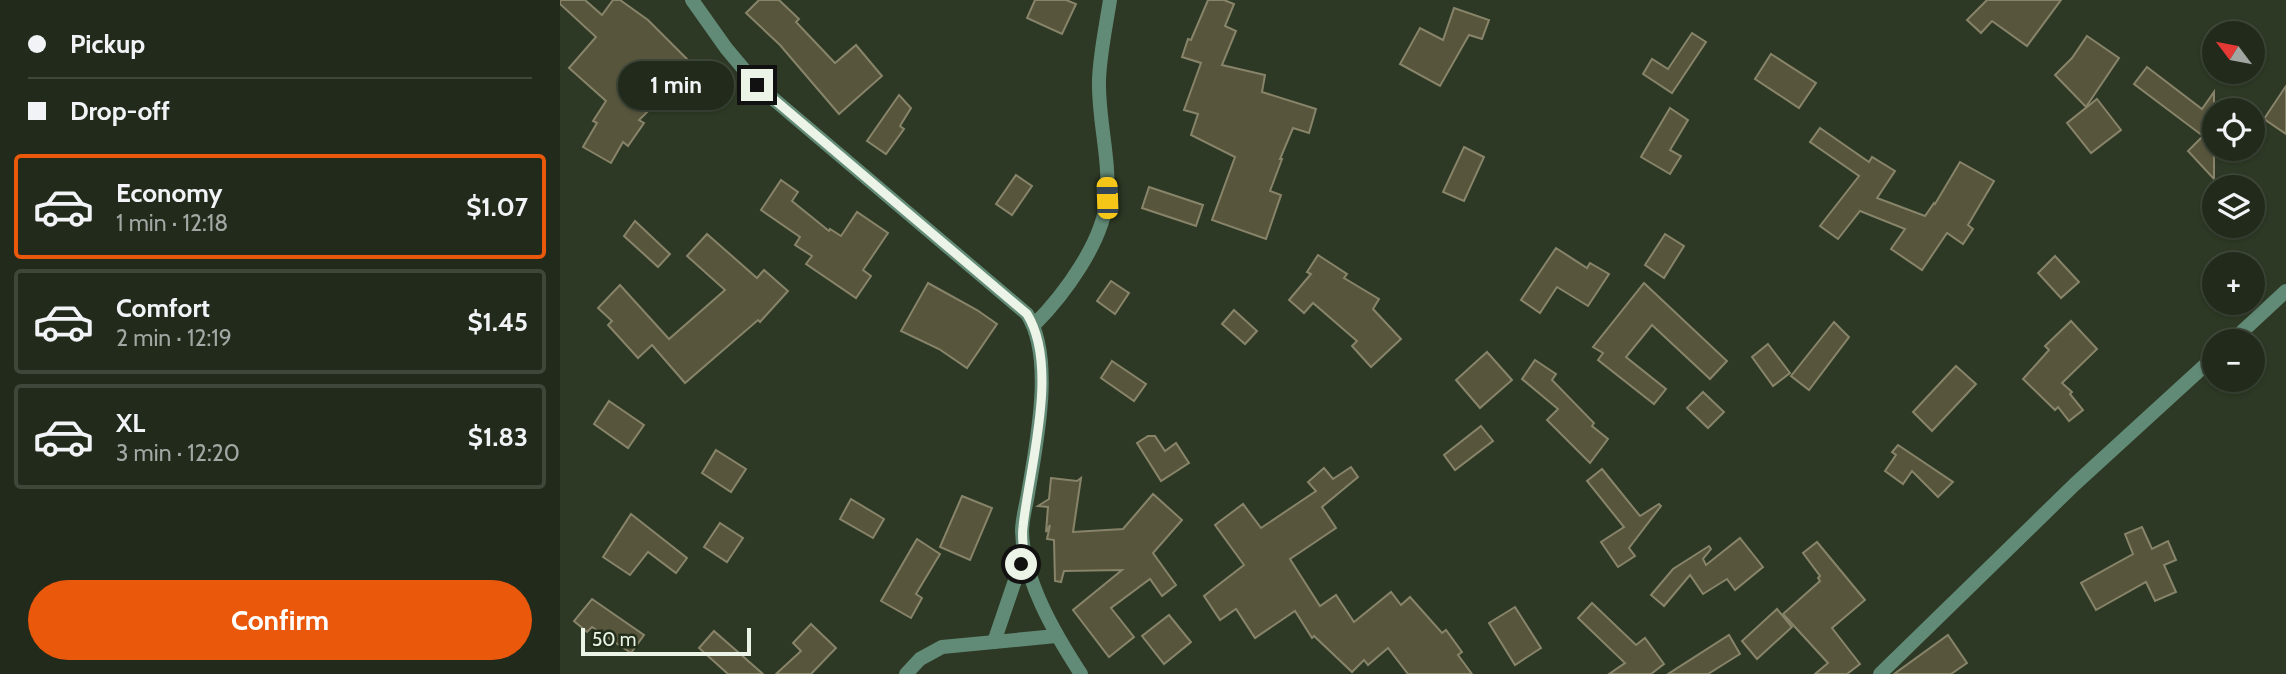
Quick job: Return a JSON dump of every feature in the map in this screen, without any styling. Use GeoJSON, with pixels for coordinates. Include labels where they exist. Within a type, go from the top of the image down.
{"type":"FeatureCollection","features":[{"type":"Feature","properties":{"kind":"street"},"geometry":{"type":"LineString","coordinates":[[692,0],[726,48],[757,85],[1027,314],[1034,325],[1039,346],[1041,390],[1038,430],[1022,531],[1037,594],[1056,636],[1081,674]]}},
{"type":"Feature","properties":{"kind":"street"},"geometry":{"type":"LineString","coordinates":[[1034,325],[1070,284],[1094,240],[1107,198],[1099,79],[1110,0]]}},
{"type":"Feature","properties":{"kind":"street"},"geometry":{"type":"LineString","coordinates":[[2245,329],[2286,292]]}},
{"type":"Feature","properties":{"kind":"street"},"geometry":{"type":"LineString","coordinates":[[1880,674],[2075,484],[2202,369]]}},
{"type":"Feature","properties":{"kind":"street"},"geometry":{"type":"LineString","coordinates":[[994,642],[1025,550]]}},
{"type":"Feature","properties":{"kind":"street"},"geometry":{"type":"LineString","coordinates":[[906,674],[920,659],[942,647],[1056,636]]}},
{"type":"Feature","properties":{"kind":"building"},"geometry":{"type":"Polygon","coordinates":[[[560,0],[585,0],[602,15],[613,0],[620,0],[648,20],[694,66],[639,120],[644,123],[628,146],[623,142],[611,163],[583,147],[597,123],[593,121],[606,101],[569,68],[596,37],[560,4],[560,0]]]}},
{"type":"Feature","properties":{"kind":"building"},"geometry":{"type":"Polygon","coordinates":[[[759,0],[779,0],[799,19],[796,22],[835,63],[856,45],[882,76],[839,114],[780,45],[746,13],[759,0]]]}},
{"type":"Feature","properties":{"kind":"building"},"geometry":{"type":"Polygon","coordinates":[[[1035,0],[1066,0],[1076,4],[1062,34],[1027,18],[1035,0]]]}},
{"type":"Feature","properties":{"kind":"building"},"geometry":{"type":"Polygon","coordinates":[[[1208,0],[1224,0],[1234,4],[1225,26],[1236,31],[1222,65],[1265,75],[1262,92],[1316,109],[1309,133],[1293,128],[1280,159],[1270,191],[1281,195],[1266,239],[1212,220],[1235,157],[1191,135],[1198,114],[1184,110],[1201,63],[1182,57],[1208,0]]]}},
{"type":"Feature","properties":{"kind":"building"},"geometry":{"type":"Polygon","coordinates":[[[1987,0],[2061,0],[2027,46],[1992,21],[1981,33],[1967,20],[1987,0]]]}},
{"type":"Feature","properties":{"kind":"building"},"geometry":{"type":"Polygon","coordinates":[[[1454,8],[1489,20],[1482,39],[1469,35],[1440,86],[1400,64],[1420,28],[1443,40],[1454,8]]]}},
{"type":"Feature","properties":{"kind":"building"},"geometry":{"type":"Polygon","coordinates":[[[1692,33],[1706,42],[1672,93],[1643,74],[1652,59],[1668,69],[1692,33]]]}},
{"type":"Feature","properties":{"kind":"building"},"geometry":{"type":"Polygon","coordinates":[[[2087,36],[2119,58],[2086,107],[2055,75],[2072,58],[2087,36]]]}},
{"type":"Feature","properties":{"kind":"building"},"geometry":{"type":"Polygon","coordinates":[[[1771,54],[1816,83],[1799,108],[1755,79],[1771,54]]]}},
{"type":"Feature","properties":{"kind":"building"},"geometry":{"type":"Polygon","coordinates":[[[2147,67],[2202,109],[2202,135],[2134,84],[2147,67]]]}},
{"type":"Feature","properties":{"kind":"building"},"geometry":{"type":"Polygon","coordinates":[[[2286,86],[2286,134],[2265,118],[2286,86]]]}},
{"type":"Feature","properties":{"kind":"building"},"geometry":{"type":"Polygon","coordinates":[[[899,95],[911,108],[900,126],[904,129],[886,154],[867,141],[899,95]]]}},
{"type":"Feature","properties":{"kind":"building"},"geometry":{"type":"Polygon","coordinates":[[[2097,99],[2121,130],[2091,153],[2067,123],[2097,99]]]}},
{"type":"Feature","properties":{"kind":"building"},"geometry":{"type":"Polygon","coordinates":[[[1670,108],[1688,120],[1670,150],[1681,156],[1670,174],[1641,157],[1670,108]]]}},
{"type":"Feature","properties":{"kind":"building"},"geometry":{"type":"Polygon","coordinates":[[[1820,128],[1869,162],[1872,157],[1895,171],[1877,198],[1925,216],[1960,162],[1994,181],[1968,225],[1973,229],[1963,244],[1947,233],[1922,270],[1891,249],[1905,229],[1860,211],[1838,239],[1820,226],[1859,176],[1810,142],[1820,128]]]}},
{"type":"Feature","properties":{"kind":"building"},"geometry":{"type":"Polygon","coordinates":[[[2202,137],[2202,161],[2214,161],[2214,175],[2210,175],[2188,151],[2202,137]]]}},
{"type":"Feature","properties":{"kind":"building"},"geometry":{"type":"Polygon","coordinates":[[[1464,147],[1484,157],[1464,201],[1443,192],[1464,147]]]}},
{"type":"Feature","properties":{"kind":"building"},"geometry":{"type":"Polygon","coordinates":[[[1016,175],[1032,186],[1012,215],[996,204],[1016,175]]]}},
{"type":"Feature","properties":{"kind":"building"},"geometry":{"type":"Polygon","coordinates":[[[781,180],[798,192],[792,201],[829,231],[830,229],[841,236],[857,212],[888,233],[863,270],[871,276],[856,298],[806,264],[812,256],[795,245],[800,237],[761,210],[781,180]]]}},
{"type":"Feature","properties":{"kind":"building"},"geometry":{"type":"Polygon","coordinates":[[[1149,187],[1203,205],[1196,226],[1142,208],[1149,187]]]}},
{"type":"Feature","properties":{"kind":"building"},"geometry":{"type":"Polygon","coordinates":[[[635,221],[670,254],[658,267],[624,236],[635,221]]]}},
{"type":"Feature","properties":{"kind":"building"},"geometry":{"type":"Polygon","coordinates":[[[707,234],[757,278],[764,270],[788,291],[760,322],[758,320],[685,383],[652,345],[638,358],[608,325],[612,321],[598,308],[620,285],[669,339],[725,290],[687,256],[707,234]]]}},
{"type":"Feature","properties":{"kind":"building"},"geometry":{"type":"Polygon","coordinates":[[[1665,234],[1684,246],[1664,278],[1645,265],[1665,234]]]}},
{"type":"Feature","properties":{"kind":"building"},"geometry":{"type":"Polygon","coordinates":[[[1556,248],[1587,268],[1590,263],[1609,274],[1588,306],[1557,287],[1540,313],[1521,300],[1556,248]]]}},
{"type":"Feature","properties":{"kind":"building"},"geometry":{"type":"Polygon","coordinates":[[[1318,255],[1347,274],[1344,278],[1379,299],[1373,309],[1401,339],[1371,367],[1352,346],[1357,341],[1313,303],[1304,313],[1289,300],[1311,274],[1307,272],[1318,255]]]}},
{"type":"Feature","properties":{"kind":"building"},"geometry":{"type":"Polygon","coordinates":[[[2055,256],[2079,282],[2061,298],[2038,273],[2055,256]]]}},
{"type":"Feature","properties":{"kind":"building"},"geometry":{"type":"Polygon","coordinates":[[[1111,281],[1129,293],[1115,314],[1097,301],[1111,281]]]}},
{"type":"Feature","properties":{"kind":"building"},"geometry":{"type":"Polygon","coordinates":[[[928,283],[997,324],[967,368],[939,349],[901,331],[928,283]]]}},
{"type":"Feature","properties":{"kind":"building"},"geometry":{"type":"Polygon","coordinates":[[[1644,283],[1727,361],[1710,379],[1652,325],[1626,357],[1666,389],[1654,404],[1598,360],[1603,353],[1593,347],[1644,283]]]}},
{"type":"Feature","properties":{"kind":"building"},"geometry":{"type":"Polygon","coordinates":[[[1234,310],[1257,331],[1245,344],[1222,324],[1234,310]]]}},
{"type":"Feature","properties":{"kind":"building"},"geometry":{"type":"Polygon","coordinates":[[[2071,321],[2097,349],[2062,383],[2072,392],[2070,394],[2083,410],[2069,421],[2058,407],[2055,410],[2023,379],[2049,350],[2045,346],[2071,321]]]}},
{"type":"Feature","properties":{"kind":"building"},"geometry":{"type":"Polygon","coordinates":[[[1834,322],[1849,337],[1809,390],[1791,376],[1834,322]]]}},
{"type":"Feature","properties":{"kind":"building"},"geometry":{"type":"Polygon","coordinates":[[[1768,344],[1790,373],[1773,386],[1752,357],[1768,344]]]}},
{"type":"Feature","properties":{"kind":"building"},"geometry":{"type":"Polygon","coordinates":[[[1487,352],[1512,380],[1480,408],[1456,380],[1487,352]]]}},
{"type":"Feature","properties":{"kind":"building"},"geometry":{"type":"Polygon","coordinates":[[[1535,360],[1556,374],[1552,380],[1594,423],[1592,426],[1608,439],[1590,463],[1547,420],[1558,409],[1522,379],[1535,360]]]}},
{"type":"Feature","properties":{"kind":"building"},"geometry":{"type":"Polygon","coordinates":[[[1112,361],[1146,384],[1134,401],[1101,378],[1112,361]]]}},
{"type":"Feature","properties":{"kind":"building"},"geometry":{"type":"Polygon","coordinates":[[[1956,366],[1976,384],[1932,431],[1913,412],[1956,366]]]}},
{"type":"Feature","properties":{"kind":"building"},"geometry":{"type":"Polygon","coordinates":[[[1703,392],[1724,412],[1708,428],[1687,408],[1703,392]]]}},
{"type":"Feature","properties":{"kind":"building"},"geometry":{"type":"Polygon","coordinates":[[[609,401],[644,425],[628,448],[594,424],[609,401]]]}},
{"type":"Feature","properties":{"kind":"building"},"geometry":{"type":"Polygon","coordinates":[[[1481,426],[1493,441],[1455,470],[1444,455],[1481,426]]]}},
{"type":"Feature","properties":{"kind":"building"},"geometry":{"type":"Polygon","coordinates":[[[1148,436],[1155,436],[1165,451],[1176,443],[1189,463],[1161,481],[1137,443],[1148,436]]]}},
{"type":"Feature","properties":{"kind":"building"},"geometry":{"type":"Polygon","coordinates":[[[1898,445],[1953,482],[1938,497],[1912,471],[1903,484],[1885,471],[1896,455],[1892,452],[1898,445]]]}},
{"type":"Feature","properties":{"kind":"building"},"geometry":{"type":"Polygon","coordinates":[[[716,450],[746,469],[731,492],[702,473],[716,450]]]}},
{"type":"Feature","properties":{"kind":"building"},"geometry":{"type":"Polygon","coordinates":[[[1351,467],[1358,477],[1322,507],[1336,528],[1290,559],[1320,606],[1336,595],[1354,622],[1391,592],[1401,605],[1410,597],[1442,633],[1446,630],[1462,652],[1458,655],[1472,674],[1408,674],[1388,648],[1368,665],[1364,660],[1352,672],[1314,636],[1312,638],[1295,611],[1255,638],[1236,609],[1220,620],[1204,596],[1244,565],[1215,525],[1243,504],[1261,528],[1316,491],[1308,482],[1324,468],[1333,479],[1351,467]]]}},
{"type":"Feature","properties":{"kind":"building"},"geometry":{"type":"Polygon","coordinates":[[[1602,469],[1640,516],[1659,504],[1661,506],[1629,548],[1635,556],[1618,567],[1601,542],[1624,527],[1587,481],[1602,469]]]}},
{"type":"Feature","properties":{"kind":"building"},"geometry":{"type":"Polygon","coordinates":[[[1051,478],[1077,481],[1081,478],[1073,532],[1123,529],[1153,494],[1182,520],[1153,553],[1176,585],[1162,596],[1150,579],[1111,608],[1134,637],[1109,657],[1073,610],[1122,570],[1064,571],[1061,582],[1055,581],[1054,540],[1047,539],[1050,525],[1046,532],[1048,507],[1038,506],[1049,499],[1051,478]]]}},
{"type":"Feature","properties":{"kind":"building"},"geometry":{"type":"Polygon","coordinates":[[[962,496],[992,508],[970,560],[940,547],[962,496]]]}},
{"type":"Feature","properties":{"kind":"building"},"geometry":{"type":"Polygon","coordinates":[[[851,499],[884,519],[873,538],[840,519],[851,499]]]}},
{"type":"Feature","properties":{"kind":"building"},"geometry":{"type":"Polygon","coordinates":[[[631,514],[687,558],[676,573],[648,552],[630,575],[603,557],[631,514]]]}},
{"type":"Feature","properties":{"kind":"building"},"geometry":{"type":"Polygon","coordinates":[[[720,523],[743,538],[727,562],[704,547],[720,523]]]}},
{"type":"Feature","properties":{"kind":"building"},"geometry":{"type":"Polygon","coordinates":[[[2142,527],[2152,549],[2168,541],[2176,560],[2164,565],[2176,592],[2155,601],[2146,582],[2096,610],[2081,583],[2133,554],[2125,534],[2142,527]]]}},
{"type":"Feature","properties":{"kind":"building"},"geometry":{"type":"Polygon","coordinates":[[[1740,538],[1763,567],[1735,590],[1727,579],[1703,594],[1690,575],[1664,606],[1651,595],[1673,569],[1709,546],[1711,549],[1703,559],[1706,565],[1740,538]]]}},
{"type":"Feature","properties":{"kind":"building"},"geometry":{"type":"Polygon","coordinates":[[[917,539],[940,554],[916,594],[922,598],[911,618],[881,601],[917,539]]]}},
{"type":"Feature","properties":{"kind":"building"},"geometry":{"type":"Polygon","coordinates":[[[1817,542],[1865,600],[1832,628],[1860,664],[1847,674],[1815,674],[1828,663],[1783,614],[1820,581],[1820,576],[1803,553],[1817,542]]]}},
{"type":"Feature","properties":{"kind":"building"},"geometry":{"type":"Polygon","coordinates":[[[592,599],[644,635],[631,653],[592,627],[587,632],[574,621],[592,599]]]}},
{"type":"Feature","properties":{"kind":"building"},"geometry":{"type":"Polygon","coordinates":[[[1592,603],[1636,645],[1645,638],[1664,664],[1651,674],[1609,674],[1625,663],[1578,618],[1592,603]]]}},
{"type":"Feature","properties":{"kind":"building"},"geometry":{"type":"Polygon","coordinates":[[[1515,607],[1541,648],[1515,665],[1489,623],[1515,607]]]}},
{"type":"Feature","properties":{"kind":"building"},"geometry":{"type":"Polygon","coordinates":[[[1777,609],[1792,627],[1757,659],[1742,641],[1777,609]]]}},
{"type":"Feature","properties":{"kind":"building"},"geometry":{"type":"Polygon","coordinates":[[[1169,615],[1191,642],[1164,664],[1142,636],[1169,615]]]}},
{"type":"Feature","properties":{"kind":"building"},"geometry":{"type":"Polygon","coordinates":[[[811,624],[836,648],[811,674],[776,674],[801,651],[793,643],[811,624]]]}},
{"type":"Feature","properties":{"kind":"building"},"geometry":{"type":"Polygon","coordinates":[[[714,631],[763,674],[728,674],[699,648],[714,631]]]}},
{"type":"Feature","properties":{"kind":"building"},"geometry":{"type":"Polygon","coordinates":[[[1729,635],[1740,654],[1708,674],[1668,674],[1729,635]]]}},
{"type":"Feature","properties":{"kind":"building"},"geometry":{"type":"Polygon","coordinates":[[[1948,635],[1967,663],[1951,674],[1894,674],[1948,635]]]}},
{"type":"Feature","properties":{"kind":"route"},"geometry":{"type":"LineString","coordinates":[[757,85],[1027,314],[1034,325],[1039,346],[1041,390],[1038,430],[1022,531],[1025,550],[1021,564]]}}]}
